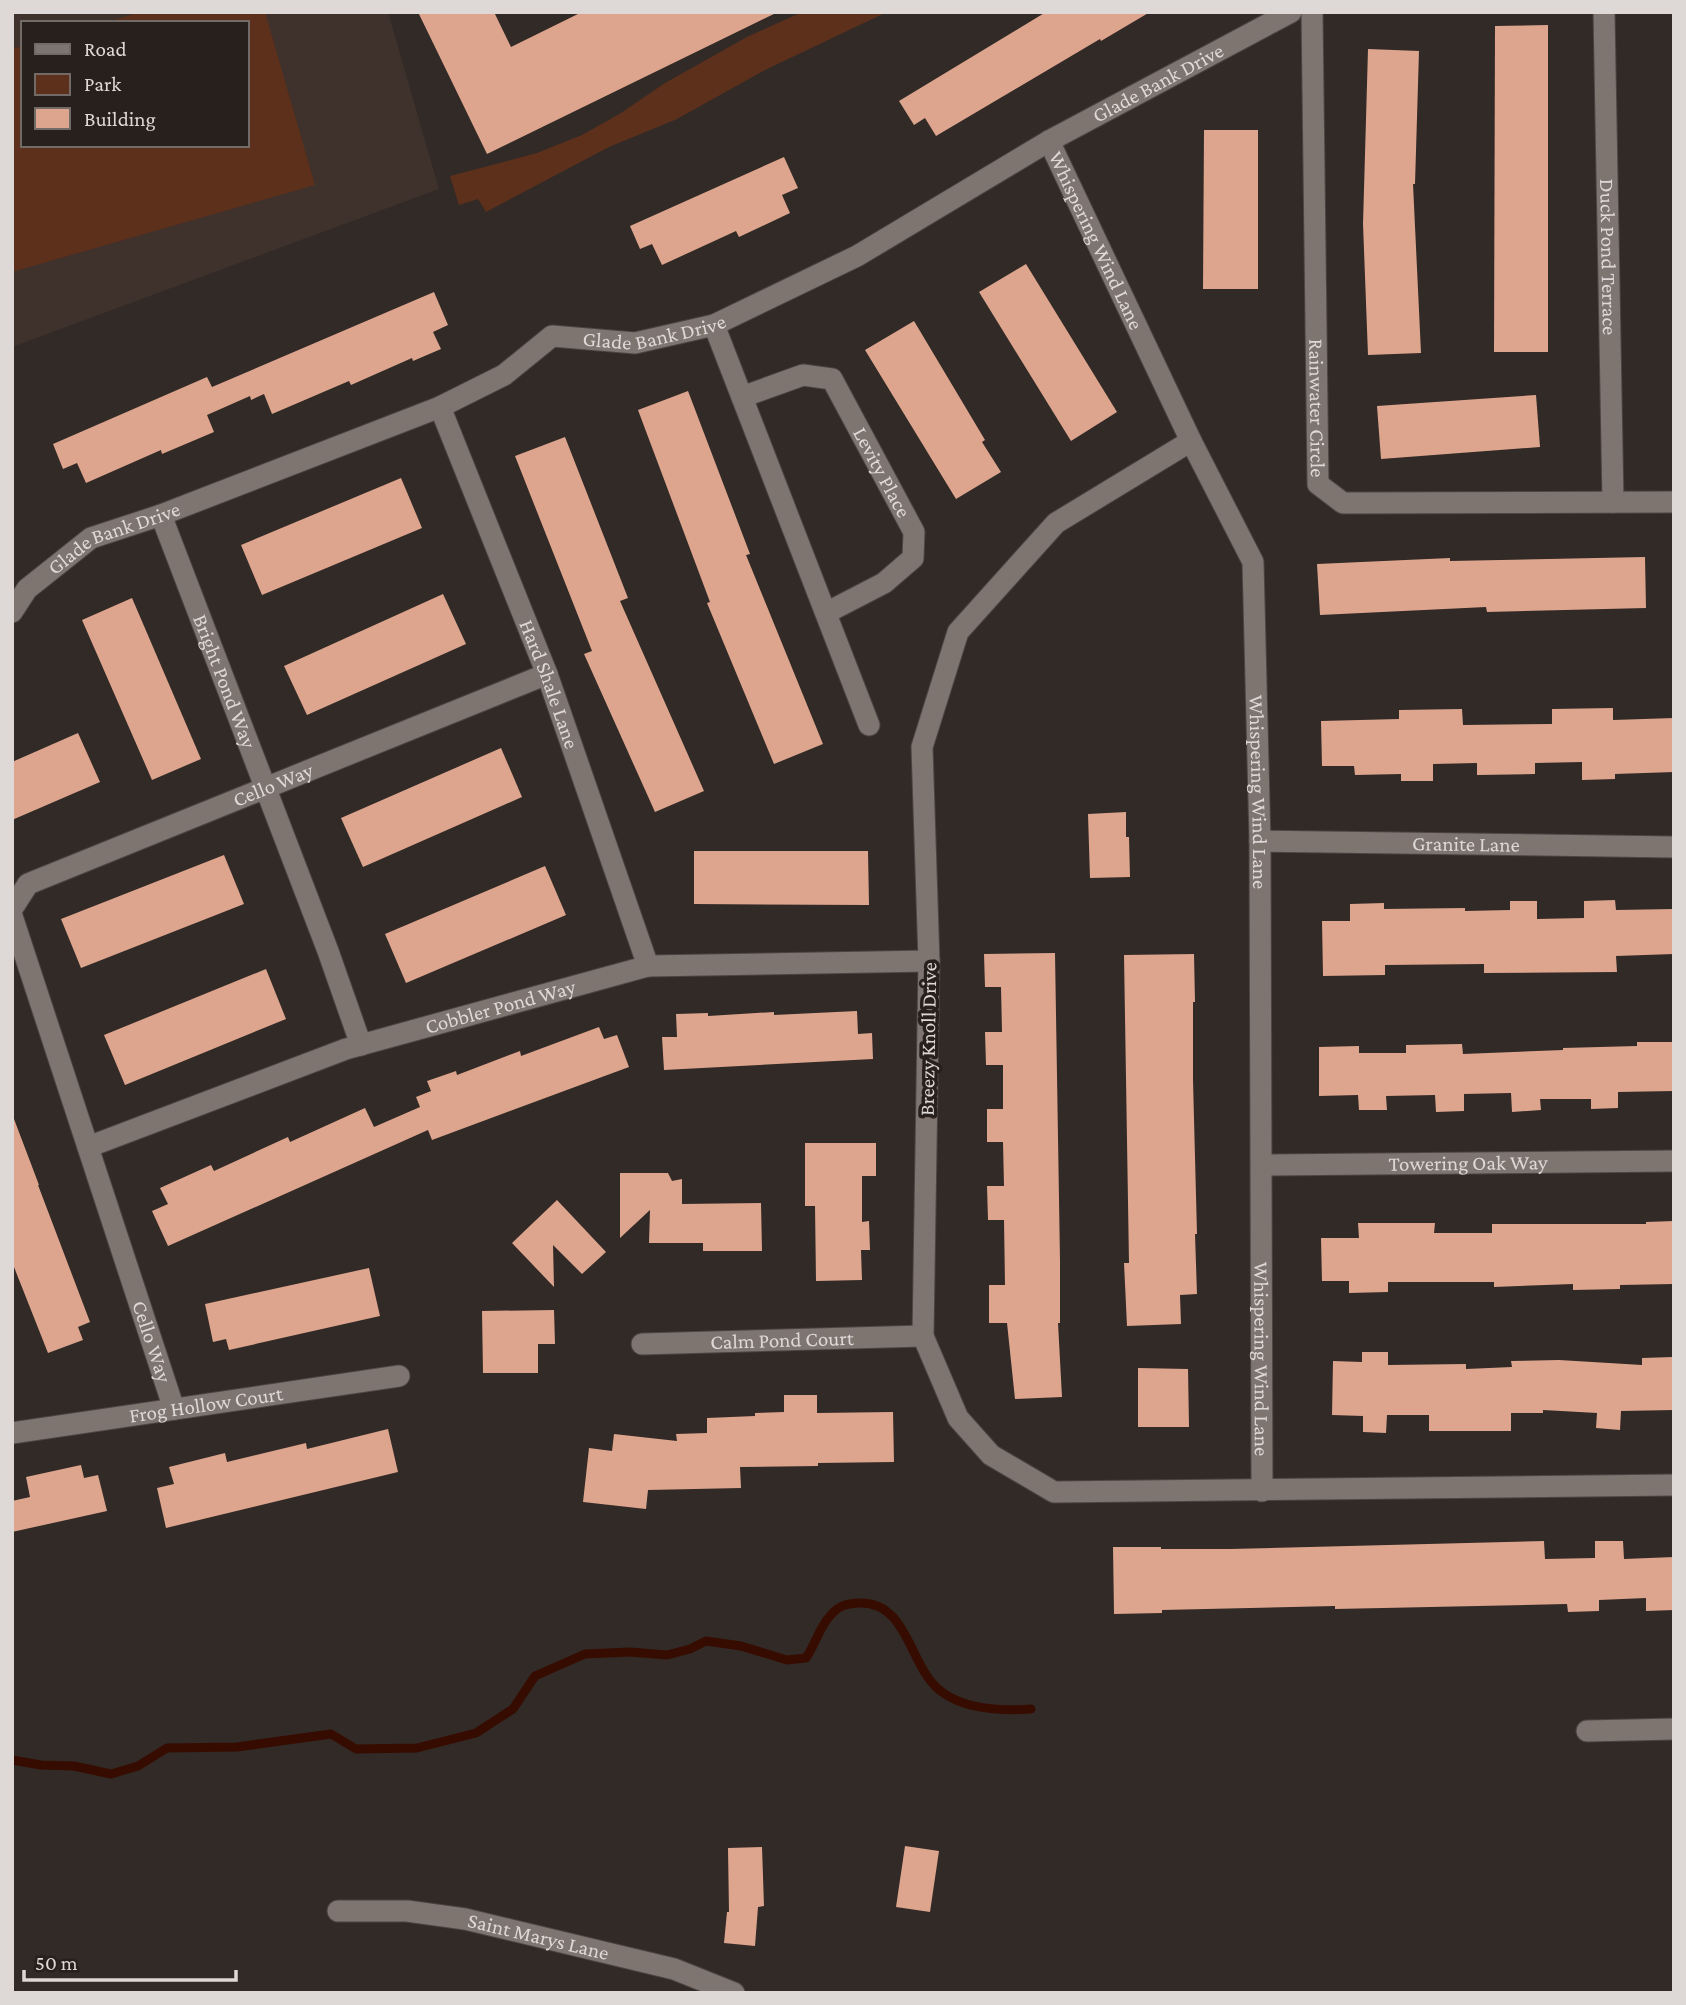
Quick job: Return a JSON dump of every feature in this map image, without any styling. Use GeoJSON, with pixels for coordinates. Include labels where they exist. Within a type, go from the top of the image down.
{"type":"FeatureCollection","features":[{"type":"Feature","properties":{"kind":"street","name":"Glade Bank Drive"},"geometry":{"type":"LineString","coordinates":[[12,612],[27,589],[91,538],[161,515],[440,407],[504,375],[552,337],[635,343],[714,325],[857,256],[1049,141],[1292,12]]}},
{"type":"Feature","properties":{"kind":"street","name":"Rainwater Circle"},"geometry":{"type":"LineString","coordinates":[[1312,12],[1318,484],[1343,503],[1674,502]]}},
{"type":"Feature","properties":{"kind":"street","name":"Duck Pond Terrace"},"geometry":{"type":"LineString","coordinates":[[1604,12],[1613,502]]}},
{"type":"Feature","properties":{"kind":"street","name":"Whispering Wind Lane"},"geometry":{"type":"LineString","coordinates":[[1049,141],[1191,441],[1253,562],[1260,841],[1262,1491]]}},
{"type":"Feature","properties":{"kind":"street"},"geometry":{"type":"LineString","coordinates":[[714,325],[869,725]]}},
{"type":"Feature","properties":{"kind":"street","name":"Levity Place"},"geometry":{"type":"LineString","coordinates":[[742,397],[803,375],[832,379],[914,532],[913,558],[884,583],[826,613]]}},
{"type":"Feature","properties":{"kind":"street","name":"Hard Shale Lane"},"geometry":{"type":"LineString","coordinates":[[440,407],[547,674],[648,965]]}},
{"type":"Feature","properties":{"kind":"street","name":"Breezy Knoll Drive"},"geometry":{"type":"LineString","coordinates":[[1191,441],[1056,523],[958,632],[922,747],[929,961],[923,1336],[958,1418],[991,1455],[1054,1492],[1262,1491]]}},
{"type":"Feature","properties":{"kind":"street","name":"Bright Pond Way"},"geometry":{"type":"LineString","coordinates":[[161,515],[328,951],[361,1045]]}},
{"type":"Feature","properties":{"kind":"street","name":"Cello Way"},"geometry":{"type":"LineString","coordinates":[[12,909],[28,884],[547,674]]}},
{"type":"Feature","properties":{"kind":"street","name":"Granite Lane"},"geometry":{"type":"LineString","coordinates":[[1260,841],[1674,847]]}},
{"type":"Feature","properties":{"kind":"street","name":"Cello Way"},"geometry":{"type":"LineString","coordinates":[[12,916],[174,1409]]}},
{"type":"Feature","properties":{"kind":"street","name":"Cobbler Pond Way"},"geometry":{"type":"LineString","coordinates":[[88,1147],[361,1045],[648,965],[929,961]]}},
{"type":"Feature","properties":{"kind":"street","name":"Towering Oak Way"},"geometry":{"type":"LineString","coordinates":[[1262,1166],[1674,1161]]}},
{"type":"Feature","properties":{"kind":"street","name":"Calm Pond Court"},"geometry":{"type":"LineString","coordinates":[[642,1345],[923,1336]]}},
{"type":"Feature","properties":{"kind":"street","name":"Frog Hollow Court"},"geometry":{"type":"LineString","coordinates":[[12,1433],[399,1376]]}},
{"type":"Feature","properties":{"kind":"street"},"geometry":{"type":"LineString","coordinates":[[1262,1491],[1674,1485]]}},
{"type":"Feature","properties":{"kind":"street"},"geometry":{"type":"LineString","coordinates":[[1587,1731],[1674,1729]]}},
{"type":"Feature","properties":{"kind":"street","name":"Saint Marys Lane"},"geometry":{"type":"LineString","coordinates":[[338,1911],[407,1912],[465,1919],[674,1969],[734,1993]]}},
{"type":"Feature","properties":{"kind":"shaded area"},"geometry":{"type":"Polygon","coordinates":[[[12,12],[388,12],[439,189],[12,347],[12,12]]]}},
{"type":"Feature","properties":{"kind":"green space"},"geometry":{"type":"Polygon","coordinates":[[[141,12],[265,12],[315,185],[12,272],[12,49],[21,47],[21,147],[248,147],[248,21],[111,21],[141,12]]]}},
{"type":"Feature","properties":{"kind":"green space"},"geometry":{"type":"Polygon","coordinates":[[[802,12],[887,12],[765,70],[677,119],[609,147],[486,212],[478,199],[459,205],[450,176],[537,153],[582,135],[665,83],[747,37],[802,12]]]}},
{"type":"Feature","properties":{"kind":"building"},"geometry":{"type":"Polygon","coordinates":[[[418,12],[494,12],[511,47],[582,12],[778,12],[487,154],[418,12]]]}},
{"type":"Feature","properties":{"kind":"building"},"geometry":{"type":"Polygon","coordinates":[[[1046,12],[1150,12],[936,136],[925,118],[914,125],[899,101],[1046,12]]]}},
{"type":"Feature","properties":{"kind":"building"},"geometry":{"type":"Polygon","coordinates":[[[1548,25],[1548,352],[1494,352],[1495,26],[1548,25]]]}},
{"type":"Feature","properties":{"kind":"building"},"geometry":{"type":"Polygon","coordinates":[[[1368,49],[1419,51],[1413,184],[1421,353],[1368,355],[1363,224],[1368,49]]]}},
{"type":"Feature","properties":{"kind":"building"},"geometry":{"type":"Polygon","coordinates":[[[1204,130],[1258,130],[1258,289],[1203,289],[1204,130]]]}},
{"type":"Feature","properties":{"kind":"building"},"geometry":{"type":"Polygon","coordinates":[[[784,157],[798,188],[782,195],[790,213],[739,237],[736,231],[662,265],[652,244],[640,249],[630,226],[784,157]]]}},
{"type":"Feature","properties":{"kind":"building"},"geometry":{"type":"Polygon","coordinates":[[[1026,264],[1117,412],[1071,441],[979,292],[1026,264]]]}},
{"type":"Feature","properties":{"kind":"building"},"geometry":{"type":"Polygon","coordinates":[[[434,292],[448,325],[433,332],[441,349],[413,361],[412,358],[351,385],[349,381],[272,414],[264,394],[251,400],[250,396],[207,415],[214,432],[162,454],[161,450],[86,483],[77,463],[63,469],[53,444],[207,377],[212,387],[434,292]]]}},
{"type":"Feature","properties":{"kind":"building"},"geometry":{"type":"Polygon","coordinates":[[[914,321],[985,440],[982,442],[1001,472],[956,499],[865,350],[914,321]]]}},
{"type":"Feature","properties":{"kind":"building"},"geometry":{"type":"Polygon","coordinates":[[[688,391],[750,554],[746,555],[823,744],[774,764],[707,603],[710,602],[638,410],[688,391]]]}},
{"type":"Feature","properties":{"kind":"building"},"geometry":{"type":"Polygon","coordinates":[[[1536,395],[1540,447],[1381,459],[1377,406],[1536,395]]]}},
{"type":"Feature","properties":{"kind":"building"},"geometry":{"type":"Polygon","coordinates":[[[565,437],[628,598],[620,601],[704,791],[655,812],[584,654],[592,651],[515,456],[565,437]]]}},
{"type":"Feature","properties":{"kind":"building"},"geometry":{"type":"Polygon","coordinates":[[[401,478],[422,528],[262,595],[241,545],[401,478]]]}},
{"type":"Feature","properties":{"kind":"building"},"geometry":{"type":"Polygon","coordinates":[[[1645,557],[1646,608],[1487,612],[1486,607],[1320,615],[1317,564],[1450,558],[1450,561],[1645,557]]]}},
{"type":"Feature","properties":{"kind":"building"},"geometry":{"type":"Polygon","coordinates":[[[443,594],[466,644],[307,715],[284,666],[443,594]]]}},
{"type":"Feature","properties":{"kind":"building"},"geometry":{"type":"Polygon","coordinates":[[[132,598],[201,759],[152,780],[82,620],[132,598]]]}},
{"type":"Feature","properties":{"kind":"building"},"geometry":{"type":"Polygon","coordinates":[[[1613,708],[1613,720],[1674,718],[1674,772],[1615,774],[1615,779],[1582,780],[1582,762],[1535,763],[1535,774],[1477,775],[1477,763],[1433,764],[1433,781],[1401,781],[1401,774],[1355,775],[1354,766],[1322,766],[1321,721],[1399,719],[1399,710],[1462,709],[1463,725],[1552,724],[1552,709],[1613,708]]]}},
{"type":"Feature","properties":{"kind":"building"},"geometry":{"type":"Polygon","coordinates":[[[78,733],[100,782],[12,820],[12,762],[78,733]]]}},
{"type":"Feature","properties":{"kind":"building"},"geometry":{"type":"Polygon","coordinates":[[[501,748],[522,797],[363,867],[341,818],[501,748]]]}},
{"type":"Feature","properties":{"kind":"building"},"geometry":{"type":"Polygon","coordinates":[[[1126,812],[1130,877],[1090,878],[1088,814],[1126,812]]]}},
{"type":"Feature","properties":{"kind":"building"},"geometry":{"type":"Polygon","coordinates":[[[694,851],[868,851],[869,905],[694,904],[694,851]]]}},
{"type":"Feature","properties":{"kind":"building"},"geometry":{"type":"Polygon","coordinates":[[[224,855],[244,904],[81,968],[61,919],[224,855]]]}},
{"type":"Feature","properties":{"kind":"building"},"geometry":{"type":"Polygon","coordinates":[[[545,866],[566,915],[406,983],[385,934],[545,866]]]}},
{"type":"Feature","properties":{"kind":"building"},"geometry":{"type":"Polygon","coordinates":[[[1615,900],[1616,910],[1674,909],[1674,954],[1616,956],[1617,972],[1484,973],[1484,964],[1385,965],[1385,975],[1323,976],[1322,921],[1350,921],[1350,904],[1384,903],[1384,909],[1465,908],[1465,911],[1510,910],[1510,901],[1537,901],[1537,919],[1584,918],[1584,901],[1615,900]]]}},
{"type":"Feature","properties":{"kind":"building"},"geometry":{"type":"Polygon","coordinates":[[[1055,953],[1060,1260],[1058,1323],[1062,1397],[1015,1399],[1007,1323],[989,1323],[989,1285],[1005,1285],[1004,1220],[988,1220],[987,1186],[1004,1186],[1003,1142],[987,1142],[987,1109],[1003,1109],[1003,1065],[986,1065],[985,1032],[1002,1032],[1001,987],[985,987],[984,954],[1055,953]]]}},
{"type":"Feature","properties":{"kind":"building"},"geometry":{"type":"Polygon","coordinates":[[[1194,954],[1193,1080],[1197,1294],[1180,1295],[1181,1324],[1127,1326],[1124,1263],[1129,1263],[1124,955],[1194,954]]]}},
{"type":"Feature","properties":{"kind":"building"},"geometry":{"type":"Polygon","coordinates":[[[266,969],[286,1019],[125,1085],[104,1035],[266,969]]]}},
{"type":"Feature","properties":{"kind":"building"},"geometry":{"type":"Polygon","coordinates":[[[857,1011],[858,1034],[872,1033],[873,1059],[664,1070],[662,1037],[677,1037],[676,1014],[708,1013],[708,1016],[774,1012],[774,1015],[857,1011]]]}},
{"type":"Feature","properties":{"kind":"building"},"geometry":{"type":"Polygon","coordinates":[[[599,1027],[604,1039],[617,1035],[629,1067],[432,1140],[428,1130],[168,1246],[152,1211],[168,1204],[160,1188],[211,1165],[214,1171],[288,1137],[290,1142],[365,1108],[374,1127],[420,1107],[416,1097],[431,1091],[427,1081],[456,1071],[457,1075],[520,1051],[521,1056],[599,1027]]]}},
{"type":"Feature","properties":{"kind":"building"},"geometry":{"type":"Polygon","coordinates":[[[1637,1042],[1674,1042],[1674,1091],[1618,1092],[1618,1108],[1591,1109],[1591,1099],[1540,1099],[1541,1110],[1512,1112],[1511,1093],[1464,1094],[1464,1111],[1436,1112],[1435,1095],[1386,1096],[1387,1110],[1359,1110],[1358,1095],[1319,1096],[1319,1047],[1359,1046],[1359,1053],[1406,1053],[1406,1045],[1462,1044],[1463,1054],[1637,1046],[1637,1042]]]}},
{"type":"Feature","properties":{"kind":"building"},"geometry":{"type":"Polygon","coordinates":[[[12,1119],[90,1322],[78,1327],[83,1340],[48,1353],[12,1262],[12,1119]]]}},
{"type":"Feature","properties":{"kind":"building"},"geometry":{"type":"Polygon","coordinates":[[[805,1143],[876,1143],[876,1176],[862,1176],[862,1222],[869,1221],[870,1250],[861,1250],[862,1280],[816,1281],[815,1206],[805,1206],[805,1143]]]}},
{"type":"Feature","properties":{"kind":"building"},"geometry":{"type":"Polygon","coordinates":[[[620,1173],[668,1173],[672,1181],[682,1179],[682,1204],[761,1203],[762,1251],[703,1251],[703,1243],[649,1243],[650,1210],[620,1238],[620,1173]]]}},
{"type":"Feature","properties":{"kind":"building"},"geometry":{"type":"Polygon","coordinates":[[[557,1200],[606,1252],[582,1274],[553,1245],[554,1287],[512,1243],[557,1200]]]}},
{"type":"Feature","properties":{"kind":"building"},"geometry":{"type":"Polygon","coordinates":[[[1674,1221],[1674,1284],[1620,1285],[1620,1289],[1573,1290],[1573,1284],[1494,1287],[1494,1282],[1388,1282],[1388,1292],[1349,1293],[1349,1281],[1322,1281],[1321,1238],[1359,1238],[1358,1223],[1435,1223],[1434,1233],[1492,1233],[1492,1224],[1646,1224],[1674,1221]]]}},
{"type":"Feature","properties":{"kind":"building"},"geometry":{"type":"Polygon","coordinates":[[[369,1268],[380,1316],[229,1350],[226,1339],[213,1342],[205,1304],[369,1268]]]}},
{"type":"Feature","properties":{"kind":"building"},"geometry":{"type":"Polygon","coordinates":[[[554,1310],[555,1344],[538,1344],[538,1373],[483,1373],[482,1311],[554,1310]]]}},
{"type":"Feature","properties":{"kind":"building"},"geometry":{"type":"Polygon","coordinates":[[[1362,1352],[1388,1352],[1388,1365],[1466,1364],[1466,1369],[1512,1367],[1511,1361],[1559,1360],[1642,1365],[1642,1358],[1673,1357],[1674,1410],[1621,1411],[1620,1430],[1596,1428],[1597,1413],[1543,1410],[1543,1413],[1511,1413],[1511,1431],[1429,1431],[1429,1415],[1387,1415],[1386,1433],[1363,1432],[1363,1416],[1332,1415],[1333,1361],[1362,1362],[1362,1352]]]}},
{"type":"Feature","properties":{"kind":"building"},"geometry":{"type":"Polygon","coordinates":[[[1138,1368],[1188,1369],[1189,1427],[1138,1427],[1138,1368]]]}},
{"type":"Feature","properties":{"kind":"building"},"geometry":{"type":"Polygon","coordinates":[[[784,1395],[817,1395],[817,1413],[893,1412],[894,1462],[740,1467],[741,1488],[648,1490],[646,1509],[583,1502],[589,1448],[612,1451],[614,1434],[677,1441],[676,1434],[707,1433],[707,1418],[784,1412],[784,1395]]]}},
{"type":"Feature","properties":{"kind":"building"},"geometry":{"type":"Polygon","coordinates":[[[388,1429],[398,1472],[166,1528],[157,1488],[174,1484],[169,1467],[225,1453],[227,1462],[306,1443],[307,1449],[388,1429]]]}},
{"type":"Feature","properties":{"kind":"building"},"geometry":{"type":"Polygon","coordinates":[[[81,1465],[84,1478],[98,1475],[107,1511],[12,1532],[12,1501],[30,1497],[26,1477],[81,1465]]]}},
{"type":"Feature","properties":{"kind":"building"},"geometry":{"type":"Polygon","coordinates":[[[1544,1541],[1545,1559],[1595,1558],[1595,1541],[1623,1541],[1624,1559],[1674,1557],[1674,1610],[1646,1611],[1646,1598],[1599,1600],[1599,1611],[1568,1612],[1567,1604],[1335,1609],[1335,1606],[1162,1610],[1162,1613],[1114,1614],[1113,1547],[1230,1549],[1544,1541]]]}},
{"type":"Feature","properties":{"kind":"building"},"geometry":{"type":"Polygon","coordinates":[[[905,1846],[939,1851],[930,1912],[896,1907],[905,1846]]]}},
{"type":"Feature","properties":{"kind":"building"},"geometry":{"type":"Polygon","coordinates":[[[762,1847],[764,1906],[758,1907],[755,1946],[724,1943],[729,1912],[728,1848],[762,1847]]]}},
{"type":"Feature","properties":{"kind":"waterway"},"geometry":{"type":"LineString","coordinates":[[12,1760],[41,1765],[74,1766],[111,1774],[138,1766],[167,1748],[237,1747],[331,1734],[356,1749],[417,1748],[476,1733],[513,1709],[535,1676],[585,1654],[630,1652],[667,1655],[690,1649],[706,1641],[741,1646],[787,1660],[806,1658],[833,1613],[842,1606],[858,1603],[875,1605],[888,1612],[907,1638],[922,1668],[942,1692],[973,1706],[1008,1710],[1031,1709]]}}]}
